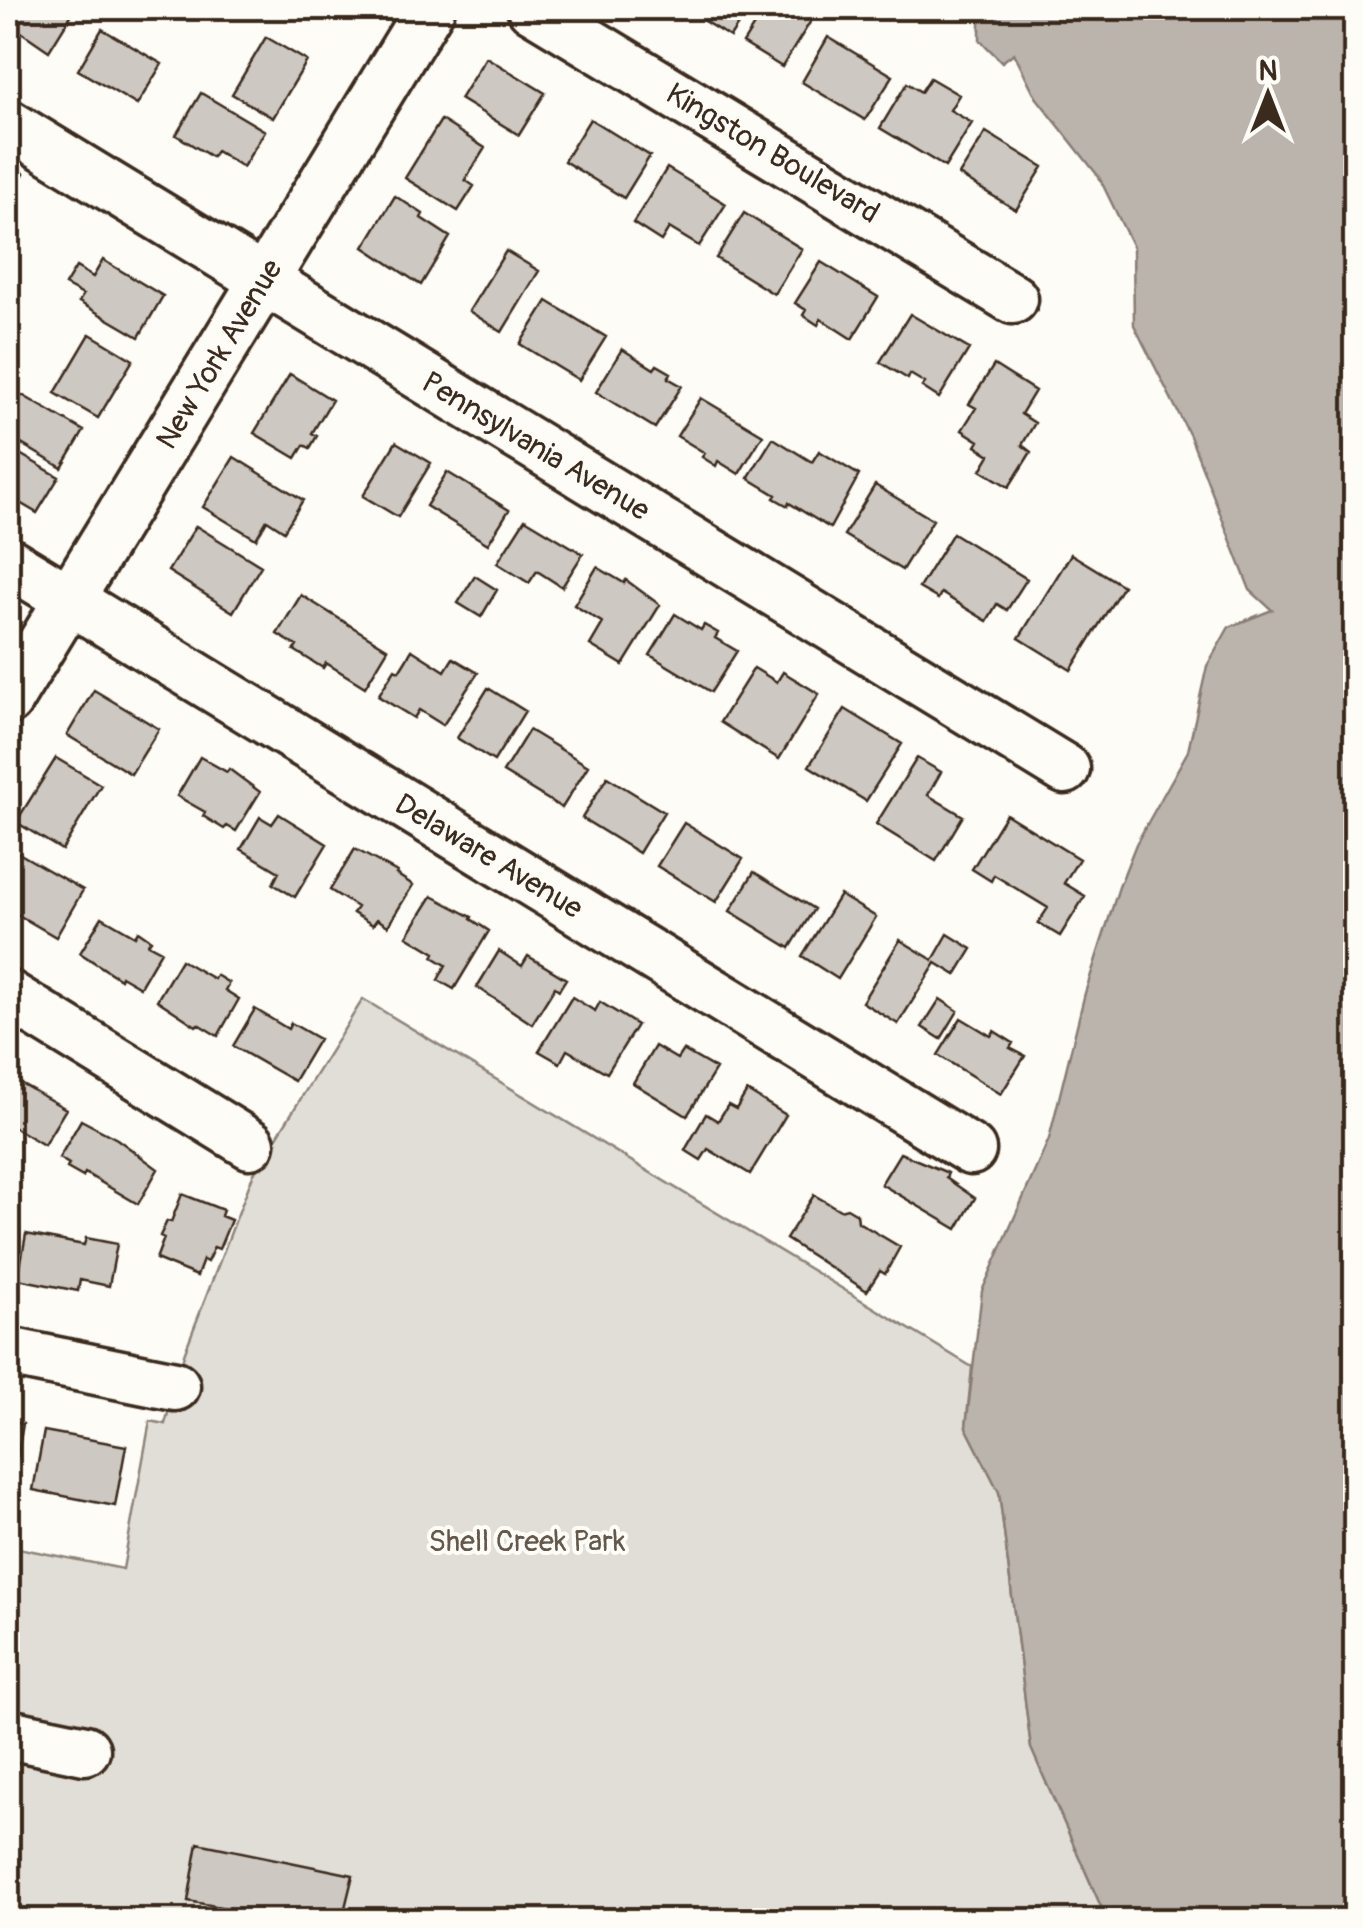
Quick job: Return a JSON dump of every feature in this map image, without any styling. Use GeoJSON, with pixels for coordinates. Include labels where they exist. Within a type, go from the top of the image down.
{"type":"FeatureCollection","features":[{"type":"Feature","properties":{"kind":"street","name":"New York Avenue"},"geometry":{"type":"LineString","coordinates":[[8,700],[430,8]]}},
{"type":"Feature","properties":{"kind":"street","name":"Kingston Boulevard"},"geometry":{"type":"LineString","coordinates":[[532,8],[1014,299]]}},
{"type":"Feature","properties":{"kind":"street","name":"Pennsylvania Avenue"},"geometry":{"type":"LineString","coordinates":[[8,124],[1065,768]]}},
{"type":"Feature","properties":{"kind":"street","name":"Delaware Avenue"},"geometry":{"type":"LineString","coordinates":[[8,562],[971,1150]]}},
{"type":"Feature","properties":{"kind":"street"},"geometry":{"type":"LineString","coordinates":[[8,996],[250,1144]]}},
{"type":"Feature","properties":{"kind":"street"},"geometry":{"type":"LineString","coordinates":[[8,1352],[175,1386]]}},
{"type":"Feature","properties":{"kind":"street"},"geometry":{"type":"LineString","coordinates":[[8,1734],[85,1750]]}},
{"type":"Feature","properties":{"kind":"green space","name":"Shell Creek Park"},"geometry":{"type":"Polygon","coordinates":[[[363,999],[972,1367],[966,1427],[999,1492],[1031,1748],[1107,1920],[8,1920],[8,1546],[123,1569],[150,1421],[165,1424],[184,1354],[253,1175],[363,999]]]}},
{"type":"Feature","properties":{"kind":"shaded area"},"geometry":{"type":"Polygon","coordinates":[[[980,8],[1355,8],[1355,1920],[1107,1920],[1031,1748],[999,1492],[966,1427],[982,1291],[1049,1139],[1085,993],[1119,887],[1136,844],[1188,751],[1207,666],[1229,627],[1272,610],[1250,590],[1190,436],[1134,325],[1133,247],[1099,177],[1036,97],[1014,53],[1002,62],[980,40],[980,8]]]}},
{"type":"Feature","properties":{"kind":"building"},"geometry":{"type":"Polygon","coordinates":[[[8,8],[75,9],[49,51],[8,23],[8,8]]]}},
{"type":"Feature","properties":{"kind":"building"},"geometry":{"type":"Polygon","coordinates":[[[701,8],[749,8],[730,37],[696,16],[701,8]]]}},
{"type":"Feature","properties":{"kind":"building"},"geometry":{"type":"Polygon","coordinates":[[[765,8],[819,8],[782,67],[743,43],[765,8]]]}},
{"type":"Feature","properties":{"kind":"building"},"geometry":{"type":"Polygon","coordinates":[[[102,29],[162,64],[137,105],[78,70],[102,29]]]}},
{"type":"Feature","properties":{"kind":"building"},"geometry":{"type":"Polygon","coordinates":[[[266,37],[307,61],[273,118],[232,94],[266,37]]]}},
{"type":"Feature","properties":{"kind":"building"},"geometry":{"type":"Polygon","coordinates":[[[828,37],[893,76],[865,120],[802,82],[828,37]]]}},
{"type":"Feature","properties":{"kind":"building"},"geometry":{"type":"Polygon","coordinates":[[[486,57],[545,93],[519,135],[460,99],[486,57]]]}},
{"type":"Feature","properties":{"kind":"building"},"geometry":{"type":"Polygon","coordinates":[[[930,78],[959,95],[950,110],[972,123],[945,167],[880,128],[907,83],[921,92],[930,78]]]}},
{"type":"Feature","properties":{"kind":"building"},"geometry":{"type":"Polygon","coordinates":[[[201,93],[265,131],[243,167],[216,151],[212,157],[176,135],[201,93]]]}},
{"type":"Feature","properties":{"kind":"building"},"geometry":{"type":"Polygon","coordinates":[[[590,119],[650,156],[624,198],[564,161],[590,119]]]}},
{"type":"Feature","properties":{"kind":"building"},"geometry":{"type":"Polygon","coordinates":[[[441,120],[485,148],[465,180],[474,186],[458,211],[405,178],[441,120]]]}},
{"type":"Feature","properties":{"kind":"building"},"geometry":{"type":"Polygon","coordinates":[[[986,132],[1043,167],[1016,210],[959,175],[986,132]]]}},
{"type":"Feature","properties":{"kind":"building"},"geometry":{"type":"Polygon","coordinates":[[[8,162],[24,173],[8,200],[8,162]]]}},
{"type":"Feature","properties":{"kind":"building"},"geometry":{"type":"Polygon","coordinates":[[[667,168],[726,204],[699,246],[669,228],[661,241],[633,223],[667,168]]]}},
{"type":"Feature","properties":{"kind":"building"},"geometry":{"type":"Polygon","coordinates":[[[395,196],[450,237],[421,285],[364,247],[395,196]]]}},
{"type":"Feature","properties":{"kind":"building"},"geometry":{"type":"Polygon","coordinates":[[[744,213],[802,249],[774,294],[716,258],[744,213]]]}},
{"type":"Feature","properties":{"kind":"building"},"geometry":{"type":"Polygon","coordinates":[[[506,251],[539,271],[502,332],[469,311],[506,251]]]}},
{"type":"Feature","properties":{"kind":"building"},"geometry":{"type":"Polygon","coordinates":[[[103,260],[163,296],[139,337],[79,302],[83,295],[65,285],[76,267],[93,277],[103,260]]]}},
{"type":"Feature","properties":{"kind":"building"},"geometry":{"type":"Polygon","coordinates":[[[821,262],[878,297],[852,339],[821,319],[818,325],[803,315],[806,310],[795,303],[821,262]]]}},
{"type":"Feature","properties":{"kind":"building"},"geometry":{"type":"Polygon","coordinates":[[[547,301],[606,337],[579,380],[520,344],[547,301]]]}},
{"type":"Feature","properties":{"kind":"building"},"geometry":{"type":"Polygon","coordinates":[[[910,314],[969,349],[939,398],[922,387],[925,383],[910,374],[908,379],[880,362],[910,314]]]}},
{"type":"Feature","properties":{"kind":"building"},"geometry":{"type":"Polygon","coordinates":[[[90,334],[133,360],[98,418],[55,393],[90,334]]]}},
{"type":"Feature","properties":{"kind":"building"},"geometry":{"type":"Polygon","coordinates":[[[622,349],[654,369],[657,365],[671,373],[668,378],[682,386],[655,428],[596,392],[622,349]]]}},
{"type":"Feature","properties":{"kind":"building"},"geometry":{"type":"Polygon","coordinates":[[[994,365],[1035,391],[1021,414],[1035,423],[1022,445],[1031,452],[1009,487],[981,470],[990,455],[976,446],[979,441],[962,430],[976,408],[969,404],[994,365]]]}},
{"type":"Feature","properties":{"kind":"building"},"geometry":{"type":"Polygon","coordinates":[[[290,374],[332,400],[312,433],[317,436],[310,448],[304,445],[296,458],[254,433],[290,374]]]}},
{"type":"Feature","properties":{"kind":"building"},"geometry":{"type":"Polygon","coordinates":[[[22,395],[84,431],[62,468],[8,436],[8,419],[22,395]]]}},
{"type":"Feature","properties":{"kind":"building"},"geometry":{"type":"Polygon","coordinates":[[[701,398],[763,435],[739,474],[718,461],[716,466],[702,457],[705,453],[677,436],[701,398]]]}},
{"type":"Feature","properties":{"kind":"building"},"geometry":{"type":"Polygon","coordinates":[[[773,438],[812,462],[819,451],[859,475],[830,528],[774,498],[776,495],[748,478],[773,438]]]}},
{"type":"Feature","properties":{"kind":"building"},"geometry":{"type":"Polygon","coordinates":[[[396,442],[431,463],[398,517],[363,496],[396,442]]]}},
{"type":"Feature","properties":{"kind":"building"},"geometry":{"type":"Polygon","coordinates":[[[8,447],[59,477],[37,513],[8,496],[8,447]]]}},
{"type":"Feature","properties":{"kind":"building"},"geometry":{"type":"Polygon","coordinates":[[[234,457],[303,500],[284,531],[267,520],[256,539],[203,507],[234,457]]]}},
{"type":"Feature","properties":{"kind":"building"},"geometry":{"type":"Polygon","coordinates":[[[447,472],[509,510],[488,544],[426,506],[447,472]]]}},
{"type":"Feature","properties":{"kind":"building"},"geometry":{"type":"Polygon","coordinates":[[[875,485],[933,520],[902,570],[844,535],[875,485]]]}},
{"type":"Feature","properties":{"kind":"building"},"geometry":{"type":"Polygon","coordinates":[[[525,519],[583,554],[562,587],[537,571],[529,583],[497,563],[525,519]]]}},
{"type":"Feature","properties":{"kind":"building"},"geometry":{"type":"Polygon","coordinates":[[[196,526],[261,566],[233,612],[168,571],[196,526]]]}},
{"type":"Feature","properties":{"kind":"building"},"geometry":{"type":"Polygon","coordinates":[[[953,533],[1027,579],[1007,610],[997,604],[987,621],[941,593],[938,599],[919,588],[953,533]]]}},
{"type":"Feature","properties":{"kind":"building"},"geometry":{"type":"Polygon","coordinates":[[[1071,554],[1123,586],[1071,670],[1019,638],[1071,554]]]}},
{"type":"Feature","properties":{"kind":"building"},"geometry":{"type":"Polygon","coordinates":[[[597,567],[624,583],[626,580],[660,605],[623,665],[590,645],[603,623],[574,605],[597,567]]]}},
{"type":"Feature","properties":{"kind":"building"},"geometry":{"type":"Polygon","coordinates":[[[475,576],[497,590],[481,617],[458,603],[475,576]]]}},
{"type":"Feature","properties":{"kind":"building"},"geometry":{"type":"Polygon","coordinates":[[[301,595],[388,649],[365,687],[326,663],[323,668],[277,634],[301,595]]]}},
{"type":"Feature","properties":{"kind":"building"},"geometry":{"type":"Polygon","coordinates":[[[675,614],[701,630],[704,625],[718,633],[715,638],[737,651],[711,692],[650,655],[675,614]]]}},
{"type":"Feature","properties":{"kind":"building"},"geometry":{"type":"Polygon","coordinates":[[[412,650],[445,671],[453,658],[478,673],[443,725],[419,710],[414,718],[378,696],[412,650]]]}},
{"type":"Feature","properties":{"kind":"building"},"geometry":{"type":"Polygon","coordinates":[[[754,668],[777,682],[783,672],[819,694],[779,759],[720,722],[754,668]]]}},
{"type":"Feature","properties":{"kind":"building"},"geometry":{"type":"Polygon","coordinates":[[[488,688],[525,711],[494,761],[457,738],[488,688]]]}},
{"type":"Feature","properties":{"kind":"building"},"geometry":{"type":"Polygon","coordinates":[[[94,690],[159,729],[131,774],[67,735],[94,690]]]}},
{"type":"Feature","properties":{"kind":"building"},"geometry":{"type":"Polygon","coordinates":[[[845,709],[902,744],[866,801],[809,766],[845,709]]]}},
{"type":"Feature","properties":{"kind":"building"},"geometry":{"type":"Polygon","coordinates":[[[529,730],[588,766],[562,808],[503,772],[529,730]]]}},
{"type":"Feature","properties":{"kind":"building"},"geometry":{"type":"Polygon","coordinates":[[[200,757],[227,772],[229,769],[260,792],[236,831],[227,826],[224,829],[177,796],[200,757]]]}},
{"type":"Feature","properties":{"kind":"building"},"geometry":{"type":"Polygon","coordinates":[[[56,758],[101,785],[62,850],[16,822],[56,758]]]}},
{"type":"Feature","properties":{"kind":"building"},"geometry":{"type":"Polygon","coordinates":[[[917,758],[941,772],[928,795],[963,816],[936,861],[876,824],[917,758]]]}},
{"type":"Feature","properties":{"kind":"building"},"geometry":{"type":"Polygon","coordinates":[[[607,777],[664,812],[639,853],[582,818],[607,777]]]}},
{"type":"Feature","properties":{"kind":"building"},"geometry":{"type":"Polygon","coordinates":[[[279,814],[327,844],[295,897],[273,884],[279,872],[241,849],[260,817],[272,824],[279,814]]]}},
{"type":"Feature","properties":{"kind":"building"},"geometry":{"type":"Polygon","coordinates":[[[1006,814],[1079,859],[1064,883],[1085,896],[1060,936],[1038,923],[1048,908],[994,875],[991,881],[972,869],[1006,814]]]}},
{"type":"Feature","properties":{"kind":"building"},"geometry":{"type":"Polygon","coordinates":[[[684,823],[743,859],[716,902],[657,866],[684,823]]]}},
{"type":"Feature","properties":{"kind":"building"},"geometry":{"type":"Polygon","coordinates":[[[8,847],[83,890],[56,937],[8,909],[8,847]]]}},
{"type":"Feature","properties":{"kind":"building"},"geometry":{"type":"Polygon","coordinates":[[[355,849],[413,885],[388,926],[377,919],[373,925],[353,913],[357,907],[330,890],[355,849]]]}},
{"type":"Feature","properties":{"kind":"building"},"geometry":{"type":"Polygon","coordinates":[[[754,872],[814,909],[790,948],[730,911],[754,872]]]}},
{"type":"Feature","properties":{"kind":"building"},"geometry":{"type":"Polygon","coordinates":[[[840,895],[876,917],[838,979],[802,956],[840,895]]]}},
{"type":"Feature","properties":{"kind":"building"},"geometry":{"type":"Polygon","coordinates":[[[432,896],[472,917],[489,931],[454,989],[438,980],[446,965],[433,957],[435,953],[407,936],[432,896]]]}},
{"type":"Feature","properties":{"kind":"building"},"geometry":{"type":"Polygon","coordinates":[[[102,917],[135,936],[138,931],[151,940],[148,944],[161,951],[140,987],[80,953],[102,917]]]}},
{"type":"Feature","properties":{"kind":"building"},"geometry":{"type":"Polygon","coordinates":[[[948,934],[972,949],[956,975],[936,963],[898,1024],[862,1002],[900,940],[933,960],[948,934]]]}},
{"type":"Feature","properties":{"kind":"building"},"geometry":{"type":"Polygon","coordinates":[[[499,951],[522,966],[528,956],[566,979],[559,990],[555,987],[532,1024],[477,987],[499,951]]]}},
{"type":"Feature","properties":{"kind":"building"},"geometry":{"type":"Polygon","coordinates":[[[181,960],[229,983],[225,990],[239,999],[218,1036],[157,1000],[181,960]]]}},
{"type":"Feature","properties":{"kind":"building"},"geometry":{"type":"Polygon","coordinates":[[[572,997],[595,1011],[600,1002],[637,1025],[607,1073],[567,1050],[560,1063],[539,1051],[572,997]]]}},
{"type":"Feature","properties":{"kind":"building"},"geometry":{"type":"Polygon","coordinates":[[[940,999],[958,1011],[941,1039],[922,1027],[940,999]]]}},
{"type":"Feature","properties":{"kind":"building"},"geometry":{"type":"Polygon","coordinates":[[[255,1009],[288,1029],[291,1023],[319,1039],[294,1081],[233,1046],[255,1009]]]}},
{"type":"Feature","properties":{"kind":"building"},"geometry":{"type":"Polygon","coordinates":[[[961,1018],[991,1036],[994,1031],[1013,1043],[1010,1048],[1025,1056],[1001,1094],[938,1055],[961,1018]]]}},
{"type":"Feature","properties":{"kind":"building"},"geometry":{"type":"Polygon","coordinates":[[[655,1046],[677,1059],[683,1050],[716,1069],[687,1116],[633,1083],[655,1046]]]}},
{"type":"Feature","properties":{"kind":"building"},"geometry":{"type":"Polygon","coordinates":[[[8,1076],[66,1109],[44,1145],[10,1125],[8,1130],[8,1076]]]}},
{"type":"Feature","properties":{"kind":"building"},"geometry":{"type":"Polygon","coordinates":[[[747,1091],[786,1115],[750,1174],[708,1149],[701,1160],[685,1150],[706,1114],[718,1121],[728,1105],[736,1109],[747,1091]]]}},
{"type":"Feature","properties":{"kind":"building"},"geometry":{"type":"Polygon","coordinates":[[[81,1120],[117,1139],[158,1169],[138,1204],[85,1173],[83,1177],[67,1168],[69,1164],[59,1158],[81,1120]]]}},
{"type":"Feature","properties":{"kind":"building"},"geometry":{"type":"Polygon","coordinates":[[[900,1153],[948,1173],[946,1178],[975,1198],[957,1229],[881,1184],[900,1153]]]}},
{"type":"Feature","properties":{"kind":"building"},"geometry":{"type":"Polygon","coordinates":[[[182,1194],[223,1210],[221,1216],[231,1220],[219,1249],[214,1247],[207,1262],[203,1260],[197,1276],[156,1259],[164,1238],[160,1236],[167,1221],[171,1222],[182,1194]]]}},
{"type":"Feature","properties":{"kind":"building"},"geometry":{"type":"Polygon","coordinates":[[[814,1195],[840,1210],[847,1208],[857,1214],[858,1222],[900,1247],[885,1274],[880,1271],[867,1291],[786,1239],[814,1195]]]}},
{"type":"Feature","properties":{"kind":"building"},"geometry":{"type":"Polygon","coordinates":[[[26,1234],[84,1245],[86,1238],[117,1244],[109,1286],[80,1280],[78,1291],[18,1279],[26,1234]]]}},
{"type":"Feature","properties":{"kind":"building"},"geometry":{"type":"Polygon","coordinates":[[[8,1421],[23,1424],[13,1482],[8,1481],[8,1421]]]}},
{"type":"Feature","properties":{"kind":"building"},"geometry":{"type":"Polygon","coordinates":[[[44,1431],[126,1446],[115,1506],[33,1490],[44,1431]]]}},
{"type":"Feature","properties":{"kind":"building"},"geometry":{"type":"Polygon","coordinates":[[[198,1843],[353,1875],[342,1920],[292,1920],[188,1901],[198,1843]]]}}]}
